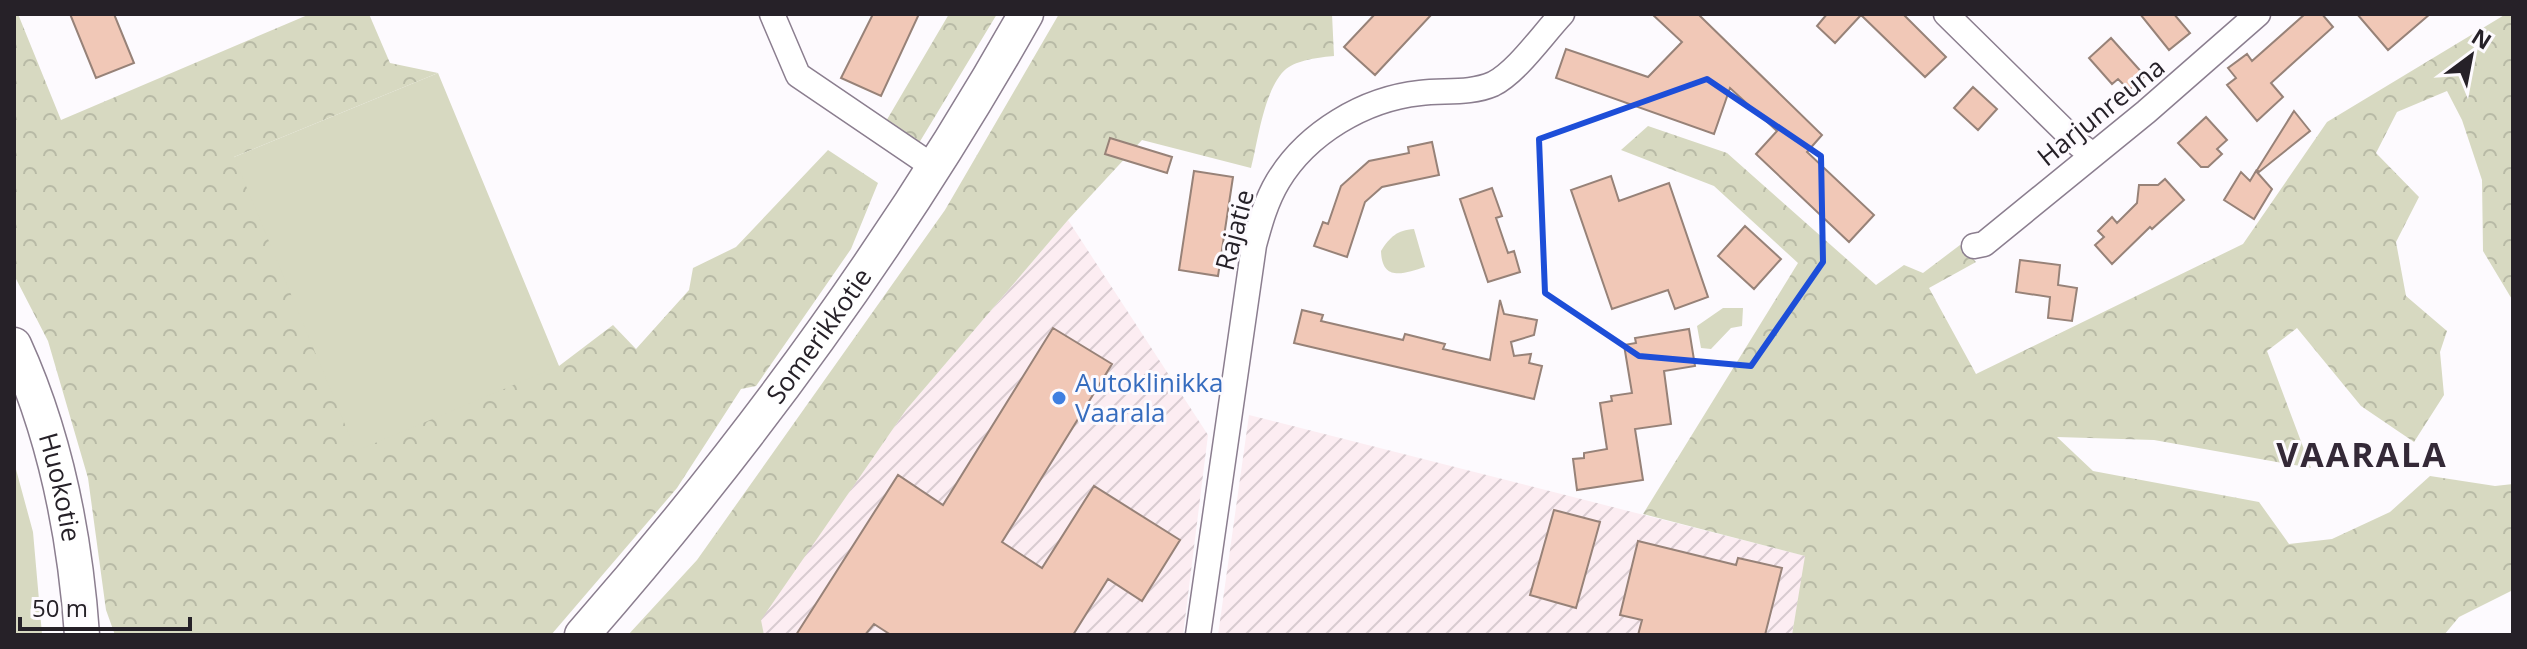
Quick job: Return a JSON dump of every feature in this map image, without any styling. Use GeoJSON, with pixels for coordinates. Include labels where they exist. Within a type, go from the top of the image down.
{"type":"FeatureCollection","features":[{"type":"Feature","properties":{"kind":"street"},"geometry":{"type":"LineString","coordinates":[[772,14],[798,75],[935,168]]}},
{"type":"Feature","properties":{"kind":"street","name":"Somerikkotie"},"geometry":{"type":"LineString","coordinates":[[582,635],[662,543],[804,361],[935,168],[1026,14]]}},
{"type":"Feature","properties":{"kind":"street","name":"Rajatie"},"geometry":{"type":"LineString","coordinates":[[1198,635],[1254,245],[1278,180],[1302,151],[1332,125],[1364,108],[1420,93],[1474,89],[1494,83],[1511,70],[1562,14]]}},
{"type":"Feature","properties":{"kind":"street"},"geometry":{"type":"LineString","coordinates":[[1946,14],[2078,144],[2093,155]]}},
{"type":"Feature","properties":{"kind":"street","name":"Harjunreuna"},"geometry":{"type":"LineString","coordinates":[[1974,246],[1984,244],[2158,102],[2258,14]]}},
{"type":"Feature","properties":{"kind":"street","name":"Huokotie"},"geometry":{"type":"LineString","coordinates":[[14,345],[49,434],[63,493],[77,575],[82,635]]}},
{"type":"Feature","properties":{"kind":"highlighted area"},"geometry":{"type":"Polygon","coordinates":[[[1707,79],[1821,156],[1823,262],[1751,366],[1639,356],[1545,293],[1539,139],[1707,79]]]}},
{"type":"Feature","properties":{"kind":"shaded area"},"geometry":{"type":"Polygon","coordinates":[[[1068,220],[1208,435],[1183,635],[764,635],[760,620],[906,410],[1068,220]]]}},
{"type":"Feature","properties":{"kind":"shaded area"},"geometry":{"type":"Polygon","coordinates":[[[1249,415],[1806,556],[1792,635],[1218,635],[1249,415]]]}},
{"type":"Feature","properties":{"kind":"green space"},"geometry":{"type":"Polygon","coordinates":[[[14,14],[18,14],[61,120],[310,14],[369,14],[390,63],[438,73],[234,157],[559,366],[613,325],[636,349],[689,290],[693,268],[736,247],[828,150],[878,183],[851,249],[756,386],[741,389],[677,488],[551,635],[115,635],[106,610],[88,478],[48,341],[14,275],[14,14]]]}},
{"type":"Feature","properties":{"kind":"green space"},"geometry":{"type":"Polygon","coordinates":[[[949,14],[997,14],[919,143],[885,123],[949,14]]]}},
{"type":"Feature","properties":{"kind":"green space"},"geometry":{"type":"Polygon","coordinates":[[[1059,14],[1332,14],[1334,56],[1296,63],[1278,78],[1267,102],[1251,168],[1142,140],[1068,220],[906,410],[761,620],[764,635],[628,635],[697,560],[945,210],[1059,14]]]}},
{"type":"Feature","properties":{"kind":"green space"},"geometry":{"type":"Polygon","coordinates":[[[2506,14],[2513,14],[2513,301],[2483,251],[2482,180],[2462,120],[2447,91],[2397,112],[2376,153],[2419,197],[2396,242],[2406,296],[2447,331],[2440,352],[2444,395],[2414,442],[2361,406],[2297,328],[2267,351],[2311,468],[2154,440],[2057,437],[2093,471],[2259,502],[2289,544],[2332,539],[2390,512],[2430,476],[2495,486],[2513,484],[2513,590],[2459,617],[2444,635],[1792,635],[1805,556],[1643,514],[1798,263],[1714,186],[1621,150],[1648,126],[1727,153],[1876,285],[1904,265],[1923,273],[1960,245],[1976,262],[1929,288],[1976,374],[2243,244],[2327,122],[2506,14]]]}},
{"type":"Feature","properties":{"kind":"green space"},"geometry":{"type":"Polygon","coordinates":[[[438,73],[559,366],[356,451],[234,157],[438,73]]]}},
{"type":"Feature","properties":{"kind":"green space"},"geometry":{"type":"Polygon","coordinates":[[[1414,229],[1425,267],[1403,273],[1390,272],[1382,261],[1381,251],[1394,235],[1414,229]]]}},
{"type":"Feature","properties":{"kind":"green space"},"geometry":{"type":"Polygon","coordinates":[[[1723,308],[1743,308],[1742,326],[1731,328],[1711,349],[1701,348],[1697,326],[1723,308]]]}},
{"type":"Feature","properties":{"kind":"green space"},"geometry":{"type":"Polygon","coordinates":[[[14,462],[33,532],[42,634],[38,635],[14,635],[14,462]]]}},
{"type":"Feature","properties":{"kind":"building"},"geometry":{"type":"Polygon","coordinates":[[[70,14],[114,14],[134,63],[96,78],[70,14]]]}},
{"type":"Feature","properties":{"kind":"building"},"geometry":{"type":"Polygon","coordinates":[[[873,14],[919,14],[881,96],[841,78],[873,14]]]}},
{"type":"Feature","properties":{"kind":"building"},"geometry":{"type":"Polygon","coordinates":[[[1375,14],[1432,14],[1375,75],[1344,47],[1375,14]]]}},
{"type":"Feature","properties":{"kind":"building"},"geometry":{"type":"Polygon","coordinates":[[[1652,14],[1698,14],[1822,135],[1807,152],[1874,215],[1849,242],[1756,154],[1777,131],[1730,88],[1714,134],[1556,78],[1566,49],[1648,77],[1682,42],[1652,14]]]}},
{"type":"Feature","properties":{"kind":"building"},"geometry":{"type":"Polygon","coordinates":[[[1827,14],[1903,14],[1946,57],[1925,77],[1861,15],[1835,43],[1817,26],[1827,14]]]}},
{"type":"Feature","properties":{"kind":"building"},"geometry":{"type":"Polygon","coordinates":[[[2140,14],[2174,14],[2190,33],[2169,50],[2140,14]]]}},
{"type":"Feature","properties":{"kind":"building"},"geometry":{"type":"Polygon","coordinates":[[[2305,14],[2322,14],[2333,27],[2271,83],[2283,97],[2257,121],[2227,85],[2236,78],[2228,68],[2247,54],[2252,61],[2305,14]]]}},
{"type":"Feature","properties":{"kind":"building"},"geometry":{"type":"Polygon","coordinates":[[[2357,14],[2430,14],[2388,50],[2357,14]]]}},
{"type":"Feature","properties":{"kind":"building"},"geometry":{"type":"Polygon","coordinates":[[[2111,38],[2145,76],[2129,90],[2118,79],[2112,84],[2089,58],[2111,38]]]}},
{"type":"Feature","properties":{"kind":"building"},"geometry":{"type":"Polygon","coordinates":[[[1973,87],[1997,109],[1978,130],[1954,108],[1973,87]]]}},
{"type":"Feature","properties":{"kind":"building"},"geometry":{"type":"Polygon","coordinates":[[[2294,111],[2310,131],[2259,172],[2257,170],[2294,111]]]}},
{"type":"Feature","properties":{"kind":"building"},"geometry":{"type":"Polygon","coordinates":[[[2206,117],[2227,140],[2217,149],[2222,154],[2208,167],[2201,167],[2178,143],[2206,117]]]}},
{"type":"Feature","properties":{"kind":"building"},"geometry":{"type":"Polygon","coordinates":[[[1110,138],[1172,157],[1167,173],[1105,154],[1110,138]]]}},
{"type":"Feature","properties":{"kind":"building"},"geometry":{"type":"Polygon","coordinates":[[[1432,142],[1439,175],[1382,187],[1365,202],[1347,257],[1314,246],[1323,222],[1328,224],[1341,186],[1369,161],[1409,153],[1408,147],[1432,142]]]}},
{"type":"Feature","properties":{"kind":"building"},"geometry":{"type":"Polygon","coordinates":[[[1194,171],[1233,177],[1218,276],[1179,270],[1194,171]]]}},
{"type":"Feature","properties":{"kind":"building"},"geometry":{"type":"Polygon","coordinates":[[[2256,171],[2272,189],[2254,219],[2224,200],[2241,172],[2250,181],[2256,171]]]}},
{"type":"Feature","properties":{"kind":"building"},"geometry":{"type":"Polygon","coordinates":[[[1611,176],[1619,201],[1669,183],[1708,297],[1675,309],[1668,290],[1612,309],[1571,190],[1611,176]]]}},
{"type":"Feature","properties":{"kind":"building"},"geometry":{"type":"Polygon","coordinates":[[[2165,179],[2184,200],[2152,229],[2150,227],[2112,264],[2095,245],[2104,237],[2098,231],[2112,217],[2117,223],[2137,203],[2139,185],[2158,185],[2165,179]]]}},
{"type":"Feature","properties":{"kind":"building"},"geometry":{"type":"Polygon","coordinates":[[[1492,188],[1502,216],[1496,218],[1508,253],[1514,251],[1520,272],[1488,282],[1460,199],[1492,188]]]}},
{"type":"Feature","properties":{"kind":"building"},"geometry":{"type":"Polygon","coordinates":[[[1745,226],[1781,259],[1754,289],[1718,256],[1745,226]]]}},
{"type":"Feature","properties":{"kind":"building"},"geometry":{"type":"Polygon","coordinates":[[[2020,260],[2060,265],[2058,285],[2077,288],[2072,321],[2048,318],[2050,297],[2016,292],[2020,260]]]}},
{"type":"Feature","properties":{"kind":"building"},"geometry":{"type":"Polygon","coordinates":[[[1500,300],[1504,314],[1537,320],[1534,335],[1511,342],[1514,356],[1531,354],[1529,363],[1542,366],[1534,399],[1294,343],[1302,310],[1323,315],[1321,321],[1403,340],[1405,334],[1445,344],[1443,349],[1490,360],[1500,300]]]}},
{"type":"Feature","properties":{"kind":"building"},"geometry":{"type":"Polygon","coordinates":[[[1053,328],[1112,364],[1002,542],[1042,568],[1094,486],[1180,540],[1142,601],[1108,579],[1073,635],[891,635],[874,624],[865,635],[796,635],[898,475],[943,505],[1053,328]]]}},
{"type":"Feature","properties":{"kind":"building"},"geometry":{"type":"Polygon","coordinates":[[[1689,329],[1695,366],[1664,371],[1671,424],[1635,429],[1643,480],[1577,490],[1573,459],[1584,458],[1584,453],[1607,449],[1600,403],[1612,401],[1611,396],[1632,393],[1624,345],[1636,343],[1635,338],[1689,329]]]}},
{"type":"Feature","properties":{"kind":"building"},"geometry":{"type":"Polygon","coordinates":[[[1554,510],[1600,522],[1576,608],[1530,595],[1554,510]]]}},
{"type":"Feature","properties":{"kind":"building"},"geometry":{"type":"Polygon","coordinates":[[[1638,541],[1736,565],[1738,558],[1782,568],[1765,635],[1638,635],[1642,620],[1620,615],[1638,541]]]}},
{"type":"Feature","properties":{"kind":"place","name":"Autoklinikka Vaarala"},"geometry":{"type":"Point","coordinates":[1059,398]}},
{"type":"Feature","properties":{"kind":"district","name":"VAARALA"},"geometry":{"type":"Point","coordinates":[2362,455]}}]}
